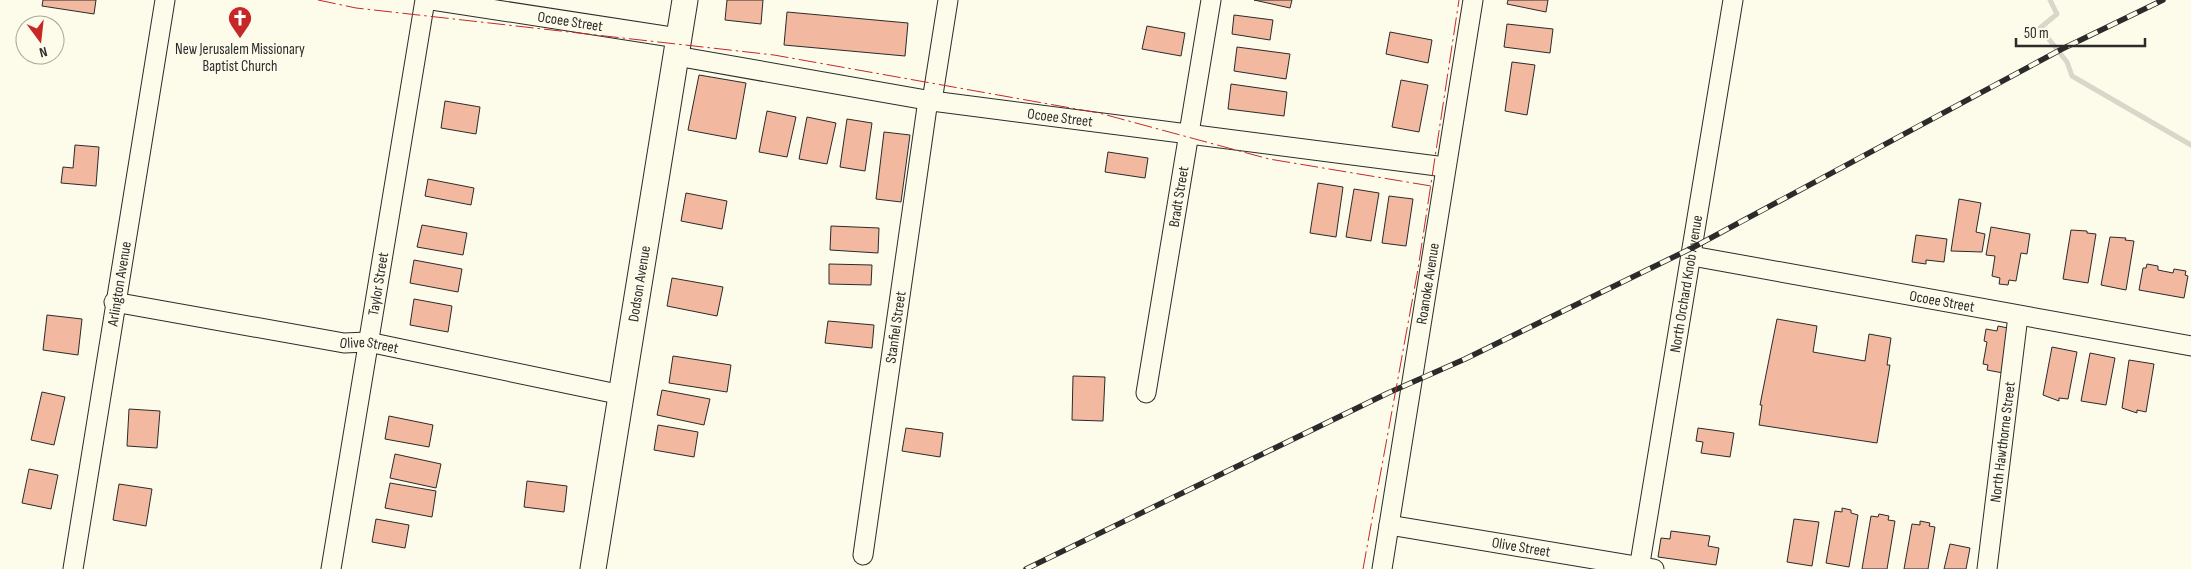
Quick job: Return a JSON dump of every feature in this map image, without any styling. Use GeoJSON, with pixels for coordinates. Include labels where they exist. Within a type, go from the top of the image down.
{"type":"FeatureCollection","features":[{"type":"Feature","properties":{"kind":"main road","name":"Dodson Avenue"},"geometry":{"type":"LineString","coordinates":[[593,569],[685,0]]}},
{"type":"Feature","properties":{"kind":"street","name":"Arlington Avenue"},"geometry":{"type":"LineString","coordinates":[[73,569],[114,302],[165,0]]}},
{"type":"Feature","properties":{"kind":"street","name":"Taylor Street"},"geometry":{"type":"LineString","coordinates":[[331,569],[425,0]]}},
{"type":"Feature","properties":{"kind":"street","name":"Ocoee Street"},"geometry":{"type":"LineString","coordinates":[[432,0],[677,47],[930,100],[1446,167]]}},
{"type":"Feature","properties":{"kind":"street","name":"Stanfiel Street"},"geometry":{"type":"LineString","coordinates":[[863,555],[930,100],[948,0]]}},
{"type":"Feature","properties":{"kind":"street","name":"Bradt Street"},"geometry":{"type":"LineString","coordinates":[[1146,393],[1191,133],[1211,0]]}},
{"type":"Feature","properties":{"kind":"street","name":"Roanoke Avenue"},"geometry":{"type":"LineString","coordinates":[[1382,569],[1435,249],[1473,0]]}},
{"type":"Feature","properties":{"kind":"street","name":"North Orchard Knob Avenue"},"geometry":{"type":"LineString","coordinates":[[1644,568],[1733,0]]}},
{"type":"Feature","properties":{"kind":"street","name":"Ocoee Street"},"geometry":{"type":"LineString","coordinates":[[1692,256],[2191,346]]}},
{"type":"Feature","properties":{"kind":"street","name":"Olive Street"},"geometry":{"type":"LineString","coordinates":[[114,302],[344,343],[368,342],[622,395]]}},
{"type":"Feature","properties":{"kind":"street","name":"North Hawthorne Street"},"geometry":{"type":"LineString","coordinates":[[1987,569],[2018,316]]}},
{"type":"Feature","properties":{"kind":"street","name":"Olive Street"},"geometry":{"type":"LineString","coordinates":[[1389,525],[1644,568]]}},
{"type":"Feature","properties":{"kind":"building"},"geometry":{"type":"Polygon","coordinates":[[[43,0],[96,0],[94,14],[42,6],[43,0]]]}},
{"type":"Feature","properties":{"kind":"building"},"geometry":{"type":"Polygon","coordinates":[[[727,0],[763,0],[761,24],[725,20],[727,0]]]}},
{"type":"Feature","properties":{"kind":"building"},"geometry":{"type":"Polygon","coordinates":[[[1254,0],[1292,0],[1290,8],[1254,0]]]}},
{"type":"Feature","properties":{"kind":"building"},"geometry":{"type":"Polygon","coordinates":[[[1508,0],[1548,0],[1546,12],[1507,4],[1508,0]]]}},
{"type":"Feature","properties":{"kind":"building"},"geometry":{"type":"Polygon","coordinates":[[[787,12],[908,23],[905,56],[784,45],[787,12]]]}},
{"type":"Feature","properties":{"kind":"building"},"geometry":{"type":"Polygon","coordinates":[[[1234,15],[1273,20],[1270,40],[1232,34],[1234,15]]]}},
{"type":"Feature","properties":{"kind":"building"},"geometry":{"type":"Polygon","coordinates":[[[1507,24],[1553,29],[1550,53],[1504,47],[1507,24]]]}},
{"type":"Feature","properties":{"kind":"building"},"geometry":{"type":"Polygon","coordinates":[[[1147,26],[1185,33],[1181,56],[1142,49],[1147,26]]]}},
{"type":"Feature","properties":{"kind":"building"},"geometry":{"type":"Polygon","coordinates":[[[1390,32],[1432,40],[1428,63],[1386,54],[1390,32]]]}},
{"type":"Feature","properties":{"kind":"building"},"geometry":{"type":"Polygon","coordinates":[[[1237,47],[1290,54],[1286,79],[1234,71],[1237,47]]]}},
{"type":"Feature","properties":{"kind":"building"},"geometry":{"type":"Polygon","coordinates":[[[1512,62],[1535,65],[1527,115],[1505,111],[1512,62]]]}},
{"type":"Feature","properties":{"kind":"building"},"geometry":{"type":"Polygon","coordinates":[[[699,75],[746,83],[736,139],[688,130],[699,75]]]}},
{"type":"Feature","properties":{"kind":"building"},"geometry":{"type":"Polygon","coordinates":[[[1401,80],[1428,85],[1419,132],[1392,127],[1401,80]]]}},
{"type":"Feature","properties":{"kind":"building"},"geometry":{"type":"Polygon","coordinates":[[[1231,84],[1287,92],[1284,116],[1228,109],[1231,84]]]}},
{"type":"Feature","properties":{"kind":"building"},"geometry":{"type":"Polygon","coordinates":[[[445,101],[480,107],[476,134],[441,128],[445,101]]]}},
{"type":"Feature","properties":{"kind":"building"},"geometry":{"type":"Polygon","coordinates":[[[767,111],[796,117],[787,157],[759,152],[767,111]]]}},
{"type":"Feature","properties":{"kind":"building"},"geometry":{"type":"Polygon","coordinates":[[[807,117],[836,123],[827,164],[799,159],[807,117]]]}},
{"type":"Feature","properties":{"kind":"building"},"geometry":{"type":"Polygon","coordinates":[[[847,119],[872,123],[865,171],[840,167],[847,119]]]}},
{"type":"Feature","properties":{"kind":"building"},"geometry":{"type":"Polygon","coordinates":[[[884,132],[910,135],[901,202],[876,199],[884,132]]]}},
{"type":"Feature","properties":{"kind":"building"},"geometry":{"type":"Polygon","coordinates":[[[75,145],[99,147],[96,186],[61,183],[63,167],[73,168],[75,145]]]}},
{"type":"Feature","properties":{"kind":"building"},"geometry":{"type":"Polygon","coordinates":[[[1108,152],[1148,158],[1145,178],[1105,172],[1108,152]]]}},
{"type":"Feature","properties":{"kind":"building"},"geometry":{"type":"Polygon","coordinates":[[[428,179],[474,188],[471,205],[425,196],[428,179]]]}},
{"type":"Feature","properties":{"kind":"building"},"geometry":{"type":"Polygon","coordinates":[[[1318,183],[1343,187],[1336,237],[1310,233],[1318,183]]]}},
{"type":"Feature","properties":{"kind":"building"},"geometry":{"type":"Polygon","coordinates":[[[1354,189],[1379,193],[1371,241],[1346,237],[1354,189]]]}},
{"type":"Feature","properties":{"kind":"building"},"geometry":{"type":"Polygon","coordinates":[[[686,193],[727,201],[722,229],[681,221],[686,193]]]}},
{"type":"Feature","properties":{"kind":"building"},"geometry":{"type":"Polygon","coordinates":[[[1389,196],[1413,199],[1406,246],[1382,243],[1389,196]]]}},
{"type":"Feature","properties":{"kind":"building"},"geometry":{"type":"Polygon","coordinates":[[[1959,199],[1981,203],[1976,232],[1985,234],[1982,252],[1951,251],[1959,199]]]}},
{"type":"Feature","properties":{"kind":"building"},"geometry":{"type":"Polygon","coordinates":[[[422,225],[467,233],[463,255],[417,247],[422,225]]]}},
{"type":"Feature","properties":{"kind":"building"},"geometry":{"type":"Polygon","coordinates":[[[831,226],[879,228],[878,253],[830,250],[831,226]]]}},
{"type":"Feature","properties":{"kind":"building"},"geometry":{"type":"Polygon","coordinates":[[[1991,227],[2030,234],[2027,254],[2021,253],[2016,281],[2009,280],[2008,285],[1999,284],[2000,278],[1992,276],[1995,256],[1986,255],[1991,227]]]}},
{"type":"Feature","properties":{"kind":"building"},"geometry":{"type":"Polygon","coordinates":[[[2071,230],[2087,231],[2087,233],[2096,234],[2088,283],[2063,279],[2071,230]]]}},
{"type":"Feature","properties":{"kind":"building"},"geometry":{"type":"Polygon","coordinates":[[[1916,235],[1947,239],[1944,262],[1926,260],[1926,264],[1912,262],[1916,235]]]}},
{"type":"Feature","properties":{"kind":"building"},"geometry":{"type":"Polygon","coordinates":[[[2110,237],[2126,238],[2125,240],[2134,241],[2126,290],[2101,285],[2110,237]]]}},
{"type":"Feature","properties":{"kind":"building"},"geometry":{"type":"Polygon","coordinates":[[[414,260],[462,269],[458,292],[410,283],[414,260]]]}},
{"type":"Feature","properties":{"kind":"building"},"geometry":{"type":"Polygon","coordinates":[[[829,264],[872,265],[871,285],[829,284],[829,264]]]}},
{"type":"Feature","properties":{"kind":"building"},"geometry":{"type":"Polygon","coordinates":[[[2147,264],[2158,266],[2158,270],[2173,273],[2174,269],[2186,271],[2185,275],[2188,276],[2184,298],[2139,290],[2143,268],[2146,268],[2147,264]]]}},
{"type":"Feature","properties":{"kind":"building"},"geometry":{"type":"Polygon","coordinates":[[[672,278],[723,287],[717,316],[667,306],[672,278]]]}},
{"type":"Feature","properties":{"kind":"building"},"geometry":{"type":"Polygon","coordinates":[[[414,299],[452,306],[448,332],[410,325],[414,299]]]}},
{"type":"Feature","properties":{"kind":"building"},"geometry":{"type":"Polygon","coordinates":[[[47,315],[82,319],[78,355],[43,350],[47,315]]]}},
{"type":"Feature","properties":{"kind":"building"},"geometry":{"type":"Polygon","coordinates":[[[1777,319],[1817,326],[1813,352],[1865,361],[1869,334],[1891,338],[1887,365],[1890,365],[1877,443],[1759,425],[1762,405],[1760,405],[1777,319]]]}},
{"type":"Feature","properties":{"kind":"building"},"geometry":{"type":"Polygon","coordinates":[[[828,321],[874,325],[872,348],[825,343],[828,321]]]}},
{"type":"Feature","properties":{"kind":"building"},"geometry":{"type":"Polygon","coordinates":[[[1998,326],[2008,328],[2003,373],[1987,370],[1988,365],[1983,364],[1987,342],[1984,341],[1986,329],[1997,331],[1998,326]]]}},
{"type":"Feature","properties":{"kind":"building"},"geometry":{"type":"Polygon","coordinates":[[[2052,347],[2077,352],[2068,399],[2059,398],[2059,401],[2043,395],[2052,347]]]}},
{"type":"Feature","properties":{"kind":"building"},"geometry":{"type":"Polygon","coordinates":[[[2090,353],[2115,358],[2106,405],[2081,401],[2090,353]]]}},
{"type":"Feature","properties":{"kind":"building"},"geometry":{"type":"Polygon","coordinates":[[[673,356],[731,365],[727,392],[669,383],[673,356]]]}},
{"type":"Feature","properties":{"kind":"building"},"geometry":{"type":"Polygon","coordinates":[[[2129,360],[2154,364],[2146,412],[2137,410],[2137,413],[2122,408],[2129,360]]]}},
{"type":"Feature","properties":{"kind":"building"},"geometry":{"type":"Polygon","coordinates":[[[1073,376],[1105,377],[1103,421],[1072,420],[1073,376]]]}},
{"type":"Feature","properties":{"kind":"building"},"geometry":{"type":"Polygon","coordinates":[[[662,390],[710,399],[704,425],[657,415],[662,390]]]}},
{"type":"Feature","properties":{"kind":"building"},"geometry":{"type":"Polygon","coordinates":[[[42,392],[65,397],[54,445],[31,440],[42,392]]]}},
{"type":"Feature","properties":{"kind":"building"},"geometry":{"type":"Polygon","coordinates":[[[129,409],[160,411],[157,448],[127,446],[129,409]]]}},
{"type":"Feature","properties":{"kind":"building"},"geometry":{"type":"Polygon","coordinates":[[[389,416],[433,425],[429,447],[385,439],[389,416]]]}},
{"type":"Feature","properties":{"kind":"building"},"geometry":{"type":"Polygon","coordinates":[[[658,425],[698,432],[694,457],[654,450],[658,425]]]}},
{"type":"Feature","properties":{"kind":"building"},"geometry":{"type":"Polygon","coordinates":[[[906,428],[943,433],[940,457],[902,451],[906,428]]]}},
{"type":"Feature","properties":{"kind":"building"},"geometry":{"type":"Polygon","coordinates":[[[1698,428],[1734,433],[1730,457],[1701,453],[1703,442],[1696,441],[1698,428]]]}},
{"type":"Feature","properties":{"kind":"building"},"geometry":{"type":"Polygon","coordinates":[[[395,454],[441,464],[436,488],[390,478],[395,454]]]}},
{"type":"Feature","properties":{"kind":"building"},"geometry":{"type":"Polygon","coordinates":[[[29,469],[58,475],[51,509],[22,503],[29,469]]]}},
{"type":"Feature","properties":{"kind":"building"},"geometry":{"type":"Polygon","coordinates":[[[527,481],[567,486],[564,512],[524,507],[527,481]]]}},
{"type":"Feature","properties":{"kind":"building"},"geometry":{"type":"Polygon","coordinates":[[[390,483],[436,491],[432,517],[385,508],[390,483]]]}},
{"type":"Feature","properties":{"kind":"building"},"geometry":{"type":"Polygon","coordinates":[[[119,484],[152,489],[146,526],[113,520],[119,484]]]}},
{"type":"Feature","properties":{"kind":"building"},"geometry":{"type":"Polygon","coordinates":[[[1842,508],[1851,510],[1851,513],[1858,515],[1849,567],[1826,563],[1835,511],[1842,512],[1842,508]]]}},
{"type":"Feature","properties":{"kind":"building"},"geometry":{"type":"Polygon","coordinates":[[[1879,514],[1889,516],[1888,520],[1895,521],[1887,569],[1862,569],[1871,516],[1878,517],[1879,514]]]}},
{"type":"Feature","properties":{"kind":"building"},"geometry":{"type":"Polygon","coordinates":[[[376,519],[409,525],[405,548],[372,542],[376,519]]]}},
{"type":"Feature","properties":{"kind":"building"},"geometry":{"type":"Polygon","coordinates":[[[1794,519],[1819,522],[1812,566],[1787,562],[1794,519]]]}},
{"type":"Feature","properties":{"kind":"building"},"geometry":{"type":"Polygon","coordinates":[[[1920,521],[1930,523],[1929,526],[1935,527],[1928,569],[1904,569],[1912,524],[1920,525],[1920,521]]]}},
{"type":"Feature","properties":{"kind":"building"},"geometry":{"type":"Polygon","coordinates":[[[1671,531],[1710,536],[1708,546],[1719,548],[1716,565],[1658,557],[1661,538],[1670,539],[1671,531]]]}},
{"type":"Feature","properties":{"kind":"building"},"geometry":{"type":"Polygon","coordinates":[[[1950,544],[1970,548],[1966,569],[1944,569],[1950,544]]]}},
{"type":"Feature","properties":{"kind":"waterway"},"geometry":{"type":"LineString","coordinates":[[2050,0],[2057,14],[2040,28],[2067,62],[2072,76],[2191,145]]}},
{"type":"Feature","properties":{"kind":"railway"},"geometry":{"type":"LineString","coordinates":[[1026,569],[1694,247],[2062,49],[2163,0]]}},
{"type":"Feature","properties":{"kind":"power"},"geometry":{"type":"LineString","coordinates":[[318,0],[356,8],[774,55],[1099,113],[1269,159],[1431,186]]}},
{"type":"Feature","properties":{"kind":"power"},"geometry":{"type":"LineString","coordinates":[[1363,569],[1418,269],[1459,0]]}},
{"type":"Feature","properties":{"kind":"place","name":"New Jerusalem Missionary Baptist Church"},"geometry":{"type":"Point","coordinates":[240,39]}}]}
